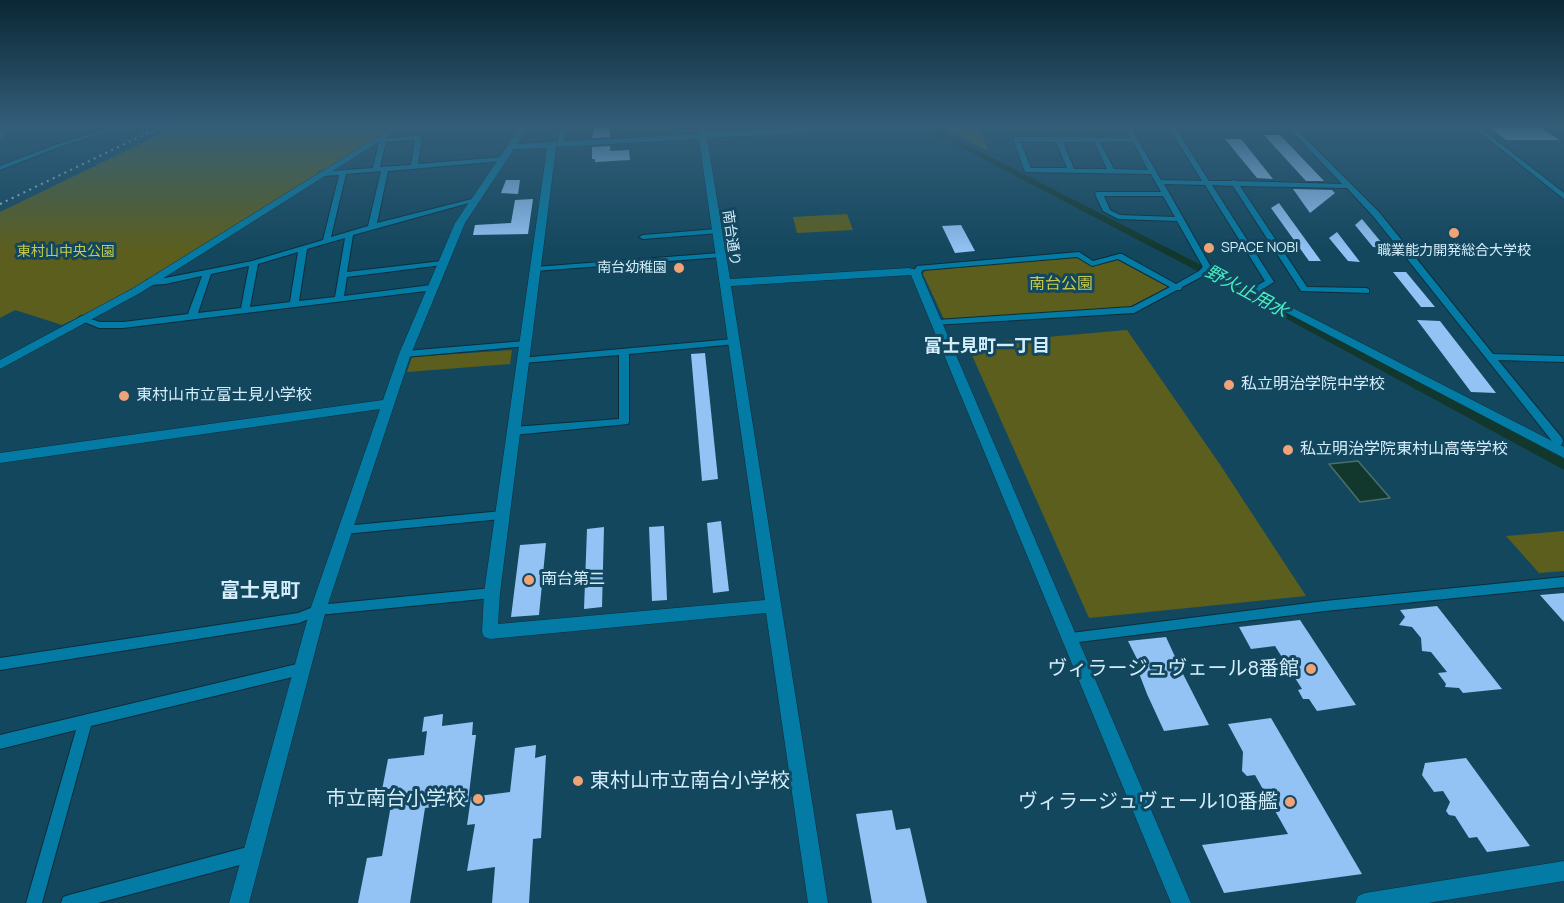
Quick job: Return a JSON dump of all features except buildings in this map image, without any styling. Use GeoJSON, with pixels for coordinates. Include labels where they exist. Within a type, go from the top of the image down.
{"type":"FeatureCollection","features":[{"type":"Feature","properties":{"kind":"street"},"geometry":{"type":"LineString","coordinates":[[0,365],[150,282],[332,168]]}},
{"type":"Feature","properties":{"kind":"street"},"geometry":{"type":"LineString","coordinates":[[322,174],[401,168]]}},
{"type":"Feature","properties":{"kind":"street"},"geometry":{"type":"LineString","coordinates":[[239,903],[318,610],[387,404],[442,263],[472,201],[496,168]]}},
{"type":"Feature","properties":{"kind":"street"},"geometry":{"type":"LineString","coordinates":[[552,168],[535,269],[492,593],[489,632],[500,633],[774,606]]}},
{"type":"Feature","properties":{"kind":"street","name":"南台通り"},"geometry":{"type":"LineString","coordinates":[[708,168],[818,903]]}},
{"type":"Feature","properties":{"kind":"street"},"geometry":{"type":"LineString","coordinates":[[1027,168],[1028,170],[1153,172]]}},
{"type":"Feature","properties":{"kind":"street"},"geometry":{"type":"LineString","coordinates":[[1151,168],[1205,270],[1255,290],[1558,450],[1558,441],[1376,214],[1331,168]]}},
{"type":"Feature","properties":{"kind":"street"},"geometry":{"type":"LineString","coordinates":[[1197,168],[1270,282],[1255,290]]}},
{"type":"Feature","properties":{"kind":"street"},"geometry":{"type":"LineString","coordinates":[[1528,168],[1564,197]]}},
{"type":"Feature","properties":{"kind":"street"},"geometry":{"type":"LineString","coordinates":[[372,227],[380,170]]}},
{"type":"Feature","properties":{"kind":"street"},"geometry":{"type":"LineString","coordinates":[[326,242],[343,173]]}},
{"type":"Feature","properties":{"kind":"street"},"geometry":{"type":"LineString","coordinates":[[1158,182],[1348,186]]}},
{"type":"Feature","properties":{"kind":"street"},"geometry":{"type":"LineString","coordinates":[[1234,182],[1304,289],[1366,291]]}},
{"type":"Feature","properties":{"kind":"street"},"geometry":{"type":"LineString","coordinates":[[1165,194],[1099,194],[1107,211],[1118,217],[1179,219]]}},
{"type":"Feature","properties":{"kind":"street"},"geometry":{"type":"LineString","coordinates":[[150,282],[165,282],[254,263],[372,227],[472,201]]}},
{"type":"Feature","properties":{"kind":"street"},"geometry":{"type":"LineString","coordinates":[[643,237],[717,231]]}},
{"type":"Feature","properties":{"kind":"street"},"geometry":{"type":"LineString","coordinates":[[339,298],[349,235]]}},
{"type":"Feature","properties":{"kind":"street"},"geometry":{"type":"LineString","coordinates":[[294,304],[303,249]]}},
{"type":"Feature","properties":{"kind":"street"},"geometry":{"type":"LineString","coordinates":[[916,273],[920,268],[1079,254],[1092,264],[1119,256],[1178,288]]}},
{"type":"Feature","properties":{"kind":"street"},"geometry":{"type":"LineString","coordinates":[[535,269],[720,255]]}},
{"type":"Feature","properties":{"kind":"street"},"geometry":{"type":"LineString","coordinates":[[245,310],[254,263]]}},
{"type":"Feature","properties":{"kind":"street"},"geometry":{"type":"LineString","coordinates":[[343,275],[442,263]]}},
{"type":"Feature","properties":{"kind":"street"},"geometry":{"type":"LineString","coordinates":[[724,283],[909,270],[916,273],[1181,903]]}},
{"type":"Feature","properties":{"kind":"street"},"geometry":{"type":"LineString","coordinates":[[937,323],[1134,310],[1178,288],[1205,270]]}},
{"type":"Feature","properties":{"kind":"street"},"geometry":{"type":"LineString","coordinates":[[192,317],[207,273]]}},
{"type":"Feature","properties":{"kind":"street"},"geometry":{"type":"LineString","coordinates":[[81,319],[99,325],[123,325],[431,288]]}},
{"type":"Feature","properties":{"kind":"street"},"geometry":{"type":"LineString","coordinates":[[523,360],[733,342]]}},
{"type":"Feature","properties":{"kind":"street"},"geometry":{"type":"LineString","coordinates":[[405,354],[525,344]]}},
{"type":"Feature","properties":{"kind":"street"},"geometry":{"type":"LineString","coordinates":[[513,431],[624,422],[624,352]]}},
{"type":"Feature","properties":{"kind":"street"},"geometry":{"type":"LineString","coordinates":[[1490,357],[1564,359]]}},
{"type":"Feature","properties":{"kind":"street"},"geometry":{"type":"LineString","coordinates":[[0,458],[387,404]]}},
{"type":"Feature","properties":{"kind":"street"},"geometry":{"type":"LineString","coordinates":[[344,530],[502,515]]}},
{"type":"Feature","properties":{"kind":"street"},"geometry":{"type":"LineString","coordinates":[[1071,638],[1303,609],[1564,582]]}},
{"type":"Feature","properties":{"kind":"street"},"geometry":{"type":"LineString","coordinates":[[0,664],[299,618],[318,610],[492,593]]}},
{"type":"Feature","properties":{"kind":"street"},"geometry":{"type":"LineString","coordinates":[[0,742],[301,669]]}},
{"type":"Feature","properties":{"kind":"street"},"geometry":{"type":"LineString","coordinates":[[34,903],[85,722]]}},
{"type":"Feature","properties":{"kind":"street"},"geometry":{"type":"LineString","coordinates":[[69,903],[251,854]]}},
{"type":"Feature","properties":{"kind":"street"},"geometry":{"type":"LineString","coordinates":[[1365,903],[1562,875]]}},
{"type":"Feature","properties":{"kind":"green space","name":"東村山中央公園"},"geometry":{"type":"Polygon","coordinates":[[[90,168],[328,168],[126,294],[62,325],[15,310],[0,318],[0,212],[90,168]]]}},
{"type":"Feature","properties":{"kind":"green space"},"geometry":{"type":"Polygon","coordinates":[[[847,214],[853,230],[797,233],[793,217],[847,214]]]}},
{"type":"Feature","properties":{"kind":"green space","name":"南台公園"},"geometry":{"type":"Polygon","coordinates":[[[1077,256],[1091,266],[1118,258],[1170,286],[1127,308],[944,319],[923,274],[925,270],[1077,256]]]}},
{"type":"Feature","properties":{"kind":"green space"},"geometry":{"type":"Polygon","coordinates":[[[1127,330],[1221,466],[1306,596],[1089,618],[967,344],[1127,330]]]}},
{"type":"Feature","properties":{"kind":"green space"},"geometry":{"type":"Polygon","coordinates":[[[512,350],[510,364],[407,372],[412,357],[512,350]]]}},
{"type":"Feature","properties":{"kind":"green space"},"geometry":{"type":"Polygon","coordinates":[[[1564,531],[1564,571],[1539,573],[1506,536],[1564,531]]]}},
{"type":"Feature","properties":{"kind":"shaded area"},"geometry":{"type":"Polygon","coordinates":[[[1358,461],[1390,498],[1360,502],[1329,464],[1358,461]]]}},
{"type":"Feature","properties":{"kind":"waterway","name":"野火止用水"},"geometry":{"type":"LineString","coordinates":[[1006,168],[1234,286],[1564,465]]}},
{"type":"Feature","properties":{"kind":"railway"},"geometry":{"type":"LineString","coordinates":[[0,204],[74,168]]}},
{"type":"Feature","properties":{"kind":"place","name":"職業能力開発総合大学校"},"geometry":{"type":"Point","coordinates":[1454,233]}},
{"type":"Feature","properties":{"kind":"place","name":"SPACE NOBI"},"geometry":{"type":"Point","coordinates":[1209,248]}},
{"type":"Feature","properties":{"kind":"place","name":"南台幼稚園"},"geometry":{"type":"Point","coordinates":[679,268]}},
{"type":"Feature","properties":{"kind":"place","name":"私立明治学院中学校"},"geometry":{"type":"Point","coordinates":[1229,385]}},
{"type":"Feature","properties":{"kind":"place","name":"東村山市立富士見小学校"},"geometry":{"type":"Point","coordinates":[124,396]}},
{"type":"Feature","properties":{"kind":"place","name":"私立明治学院東村山高等学校"},"geometry":{"type":"Point","coordinates":[1288,450]}},
{"type":"Feature","properties":{"kind":"place","name":"南台第二"},"geometry":{"type":"Point","coordinates":[529,580]}},
{"type":"Feature","properties":{"kind":"place","name":"ヴィラージュヴェール8番館"},"geometry":{"type":"Point","coordinates":[1311,669]}},
{"type":"Feature","properties":{"kind":"place","name":"東村山市立南台小学校"},"geometry":{"type":"Point","coordinates":[578,781]}},
{"type":"Feature","properties":{"kind":"place","name":"市立南台小学校"},"geometry":{"type":"Point","coordinates":[478,799]}},
{"type":"Feature","properties":{"kind":"place","name":"ヴィラージュヴェール10番艦"},"geometry":{"type":"Point","coordinates":[1290,802]}},
{"type":"Feature","properties":{"kind":"district","name":"富士見町一丁目"},"geometry":{"type":"Point","coordinates":[987,347]}},
{"type":"Feature","properties":{"kind":"district","name":"富士見町"},"geometry":{"type":"Point","coordinates":[260,591]}}]}
